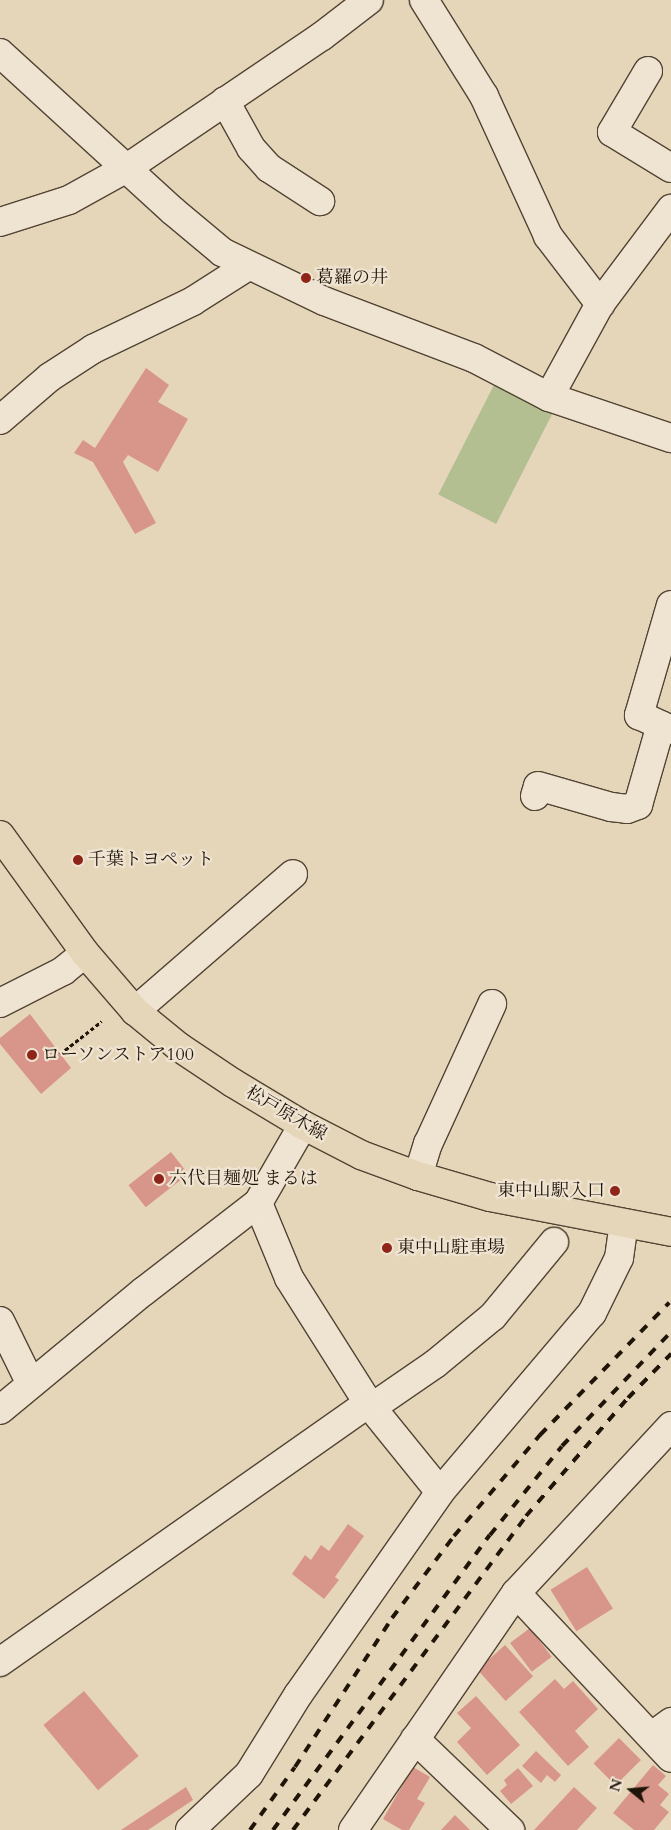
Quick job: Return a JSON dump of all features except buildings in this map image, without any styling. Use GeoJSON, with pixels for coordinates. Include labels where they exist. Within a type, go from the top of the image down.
{"type":"FeatureCollection","features":[{"type":"Feature","properties":{"kind":"main road","name":"松戸原木線"},"geometry":{"type":"LineString","coordinates":[[1,837],[85,953],[135,1011],[202,1062],[303,1125],[361,1155],[418,1176],[490,1198],[671,1232]]}},
{"type":"Feature","properties":{"kind":"street"},"geometry":{"type":"LineString","coordinates":[[0,222],[69,200],[127,168],[369,0]]}},
{"type":"Feature","properties":{"kind":"street"},"geometry":{"type":"LineString","coordinates":[[424,0],[484,96],[548,236],[600,304]]}},
{"type":"Feature","properties":{"kind":"street"},"geometry":{"type":"LineString","coordinates":[[0,53],[222,252],[324,301],[474,358],[548,397],[671,438]]}},
{"type":"Feature","properties":{"kind":"street"},"geometry":{"type":"LineString","coordinates":[[648,71],[612,132],[671,168]]}},
{"type":"Feature","properties":{"kind":"street"},"geometry":{"type":"LineString","coordinates":[[225,101],[251,148],[269,168],[320,201]]}},
{"type":"Feature","properties":{"kind":"street"},"geometry":{"type":"LineString","coordinates":[[548,397],[600,304],[671,209]]}},
{"type":"Feature","properties":{"kind":"street"},"geometry":{"type":"LineString","coordinates":[[0,420],[50,377],[94,348],[193,301],[248,266]]}},
{"type":"Feature","properties":{"kind":"street"},"geometry":{"type":"LineString","coordinates":[[535,796],[538,786],[611,807],[627,809],[638,805],[666,727],[639,715],[671,605]]}},
{"type":"Feature","properties":{"kind":"street"},"geometry":{"type":"LineString","coordinates":[[135,1011],[293,874]]}},
{"type":"Feature","properties":{"kind":"street"},"geometry":{"type":"LineString","coordinates":[[0,1003],[63,971],[85,953]]}},
{"type":"Feature","properties":{"kind":"street"},"geometry":{"type":"LineString","coordinates":[[418,1176],[428,1144],[492,1004]]}},
{"type":"Feature","properties":{"kind":"street"},"geometry":{"type":"LineString","coordinates":[[0,1410],[144,1290],[258,1203],[303,1125]]}},
{"type":"Feature","properties":{"kind":"street"},"geometry":{"type":"LineString","coordinates":[[258,1203],[289,1278],[370,1406],[440,1492]]}},
{"type":"Feature","properties":{"kind":"street"},"geometry":{"type":"LineString","coordinates":[[190,1830],[249,1774],[298,1696],[440,1492],[592,1313],[619,1258],[624,1224]]}},
{"type":"Feature","properties":{"kind":"street"},"geometry":{"type":"LineString","coordinates":[[0,1662],[370,1406],[435,1364],[493,1316],[554,1242]]}},
{"type":"Feature","properties":{"kind":"street"},"geometry":{"type":"LineString","coordinates":[[0,1321],[31,1384]]}},
{"type":"Feature","properties":{"kind":"street"},"geometry":{"type":"LineString","coordinates":[[353,1830],[516,1593],[671,1426]]}},
{"type":"Feature","properties":{"kind":"street"},"geometry":{"type":"LineString","coordinates":[[516,1593],[662,1729],[671,1758]]}},
{"type":"Feature","properties":{"kind":"street"},"geometry":{"type":"LineString","coordinates":[[415,1739],[510,1830]]}},
{"type":"Feature","properties":{"kind":"path"},"geometry":{"type":"LineString","coordinates":[[60,1054],[102,1021]]}},
{"type":"Feature","properties":{"kind":"green space"},"geometry":{"type":"Polygon","coordinates":[[[495,383],[553,413],[496,524],[438,494],[495,383]]]}},
{"type":"Feature","properties":{"kind":"railway"},"geometry":{"type":"LineString","coordinates":[[250,1830],[295,1767],[392,1618],[454,1536],[540,1435],[669,1303]]}},
{"type":"Feature","properties":{"kind":"railway"},"geometry":{"type":"LineString","coordinates":[[273,1830],[490,1535],[562,1446],[671,1332]]}},
{"type":"Feature","properties":{"kind":"railway"},"geometry":{"type":"LineString","coordinates":[[293,1830],[526,1516],[628,1398],[671,1354]]}},
{"type":"Feature","properties":{"kind":"place","name":"葛羅の井"},"geometry":{"type":"Point","coordinates":[306,278]}},
{"type":"Feature","properties":{"kind":"place","name":"千葉トヨペット"},"geometry":{"type":"Point","coordinates":[78,860]}},
{"type":"Feature","properties":{"kind":"place","name":"ローソンストア100"},"geometry":{"type":"Point","coordinates":[32,1055]}},
{"type":"Feature","properties":{"kind":"place","name":"六代目麺処 まるは"},"geometry":{"type":"Point","coordinates":[159,1179]}},
{"type":"Feature","properties":{"kind":"place","name":"東中山駅入口"},"geometry":{"type":"Point","coordinates":[615,1191]}},
{"type":"Feature","properties":{"kind":"place","name":"東中山駐車場"},"geometry":{"type":"Point","coordinates":[387,1248]}}]}
